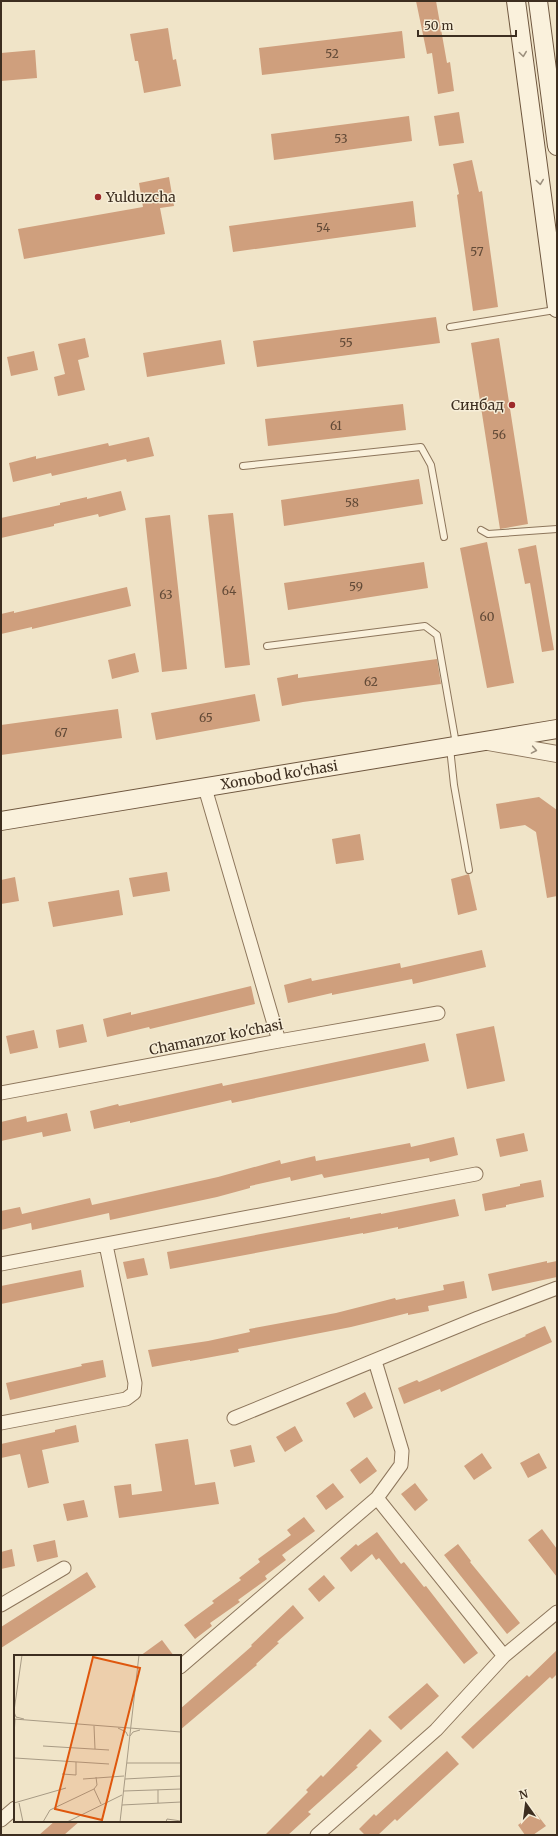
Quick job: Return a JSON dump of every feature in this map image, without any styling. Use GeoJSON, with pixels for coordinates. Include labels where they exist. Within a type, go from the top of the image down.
{"type":"FeatureCollection","features":[{"type":"Feature","properties":{"kind":"main road"},"geometry":{"type":"LineString","coordinates":[[516,1],[557,309]]}},
{"type":"Feature","properties":{"kind":"main road"},"geometry":{"type":"LineString","coordinates":[[538,1],[557,146]]}},
{"type":"Feature","properties":{"kind":"main road","name":"Xonobod ko'chasi"},"geometry":{"type":"LineString","coordinates":[[1,821],[557,729]]}},
{"type":"Feature","properties":{"kind":"street"},"geometry":{"type":"LineString","coordinates":[[483,741],[557,754]]}},
{"type":"Feature","properties":{"kind":"street"},"geometry":{"type":"LineString","coordinates":[[205,788],[279,1041]]}},
{"type":"Feature","properties":{"kind":"street","name":"Chamanzor ko'chasi"},"geometry":{"type":"LineString","coordinates":[[1,1093],[438,1013]]}},
{"type":"Feature","properties":{"kind":"street"},"geometry":{"type":"LineString","coordinates":[[1,1264],[476,1174]]}},
{"type":"Feature","properties":{"kind":"street"},"geometry":{"type":"LineString","coordinates":[[1,1423],[126,1399],[134,1393],[135,1383],[106,1245]]}},
{"type":"Feature","properties":{"kind":"street"},"geometry":{"type":"LineString","coordinates":[[234,1418],[557,1288]]}},
{"type":"Feature","properties":{"kind":"street"},"geometry":{"type":"LineString","coordinates":[[181,1666],[377,1498],[401,1465],[402,1451],[375,1360]]}},
{"type":"Feature","properties":{"kind":"street"},"geometry":{"type":"LineString","coordinates":[[377,1498],[504,1656]]}},
{"type":"Feature","properties":{"kind":"street"},"geometry":{"type":"LineString","coordinates":[[1,1605],[64,1568]]}},
{"type":"Feature","properties":{"kind":"street"},"geometry":{"type":"LineString","coordinates":[[317,1835],[436,1730],[504,1656],[557,1612]]}},
{"type":"Feature","properties":{"kind":"street"},"geometry":{"type":"LineString","coordinates":[[1,1820],[14,1809]]}},
{"type":"Feature","properties":{"kind":"lane"},"geometry":{"type":"LineString","coordinates":[[450,327],[557,309]]}},
{"type":"Feature","properties":{"kind":"lane"},"geometry":{"type":"LineString","coordinates":[[243,466],[422,447],[431,464],[444,537]]}},
{"type":"Feature","properties":{"kind":"lane"},"geometry":{"type":"LineString","coordinates":[[481,530],[488,534],[557,529]]}},
{"type":"Feature","properties":{"kind":"lane"},"geometry":{"type":"LineString","coordinates":[[267,646],[425,626],[437,635],[453,746],[454,785],[469,870]]}},
{"type":"Feature","properties":{"kind":"building"},"geometry":{"type":"Polygon","coordinates":[[[416,1],[436,1],[447,63],[450,62],[454,91],[438,94],[432,53],[427,54],[416,1]]]}},
{"type":"Feature","properties":{"kind":"building"},"geometry":{"type":"Polygon","coordinates":[[[168,28],[173,60],[176,59],[181,86],[144,93],[138,61],[135,61],[130,34],[168,28]]]}},
{"type":"Feature","properties":{"kind":"building"},"geometry":{"type":"Polygon","coordinates":[[[402,31],[405,58],[262,75],[259,48],[402,31]]]}},
{"type":"Feature","properties":{"kind":"building"},"geometry":{"type":"Polygon","coordinates":[[[35,50],[37,78],[1,81],[1,53],[35,50]]]}},
{"type":"Feature","properties":{"kind":"building"},"geometry":{"type":"Polygon","coordinates":[[[459,112],[464,143],[439,146],[434,116],[459,112]]]}},
{"type":"Feature","properties":{"kind":"building"},"geometry":{"type":"Polygon","coordinates":[[[409,116],[412,141],[274,160],[271,134],[409,116]]]}},
{"type":"Feature","properties":{"kind":"building"},"geometry":{"type":"Polygon","coordinates":[[[472,160],[479,192],[482,191],[498,307],[473,311],[457,195],[459,194],[453,164],[472,160]]]}},
{"type":"Feature","properties":{"kind":"building"},"geometry":{"type":"Polygon","coordinates":[[[169,177],[174,206],[160,208],[165,234],[24,259],[18,229],[143,207],[139,183],[169,177]]]}},
{"type":"Feature","properties":{"kind":"building"},"geometry":{"type":"Polygon","coordinates":[[[413,201],[416,227],[233,252],[229,226],[413,201]]]}},
{"type":"Feature","properties":{"kind":"building"},"geometry":{"type":"Polygon","coordinates":[[[436,317],[440,343],[257,367],[253,341],[436,317]]]}},
{"type":"Feature","properties":{"kind":"building"},"geometry":{"type":"Polygon","coordinates":[[[85,338],[89,357],[78,360],[85,390],[58,396],[54,377],[65,374],[58,344],[85,338]]]}},
{"type":"Feature","properties":{"kind":"building"},"geometry":{"type":"Polygon","coordinates":[[[499,338],[528,524],[500,529],[471,343],[499,338]]]}},
{"type":"Feature","properties":{"kind":"building"},"geometry":{"type":"Polygon","coordinates":[[[221,340],[225,364],[147,377],[143,353],[221,340]]]}},
{"type":"Feature","properties":{"kind":"building"},"geometry":{"type":"Polygon","coordinates":[[[34,351],[38,370],[11,376],[7,357],[34,351]]]}},
{"type":"Feature","properties":{"kind":"building"},"geometry":{"type":"Polygon","coordinates":[[[403,404],[406,430],[268,446],[265,419],[403,404]]]}},
{"type":"Feature","properties":{"kind":"building"},"geometry":{"type":"Polygon","coordinates":[[[149,437],[154,456],[127,462],[126,459],[52,476],[51,473],[13,482],[9,463],[36,456],[36,459],[108,443],[109,446],[149,437]]]}},
{"type":"Feature","properties":{"kind":"building"},"geometry":{"type":"Polygon","coordinates":[[[419,479],[423,504],[284,526],[281,500],[419,479]]]}},
{"type":"Feature","properties":{"kind":"building"},"geometry":{"type":"Polygon","coordinates":[[[121,491],[126,510],[99,517],[98,514],[1,538],[1,518],[60,505],[60,503],[87,497],[87,499],[121,491]]]}},
{"type":"Feature","properties":{"kind":"building"},"geometry":{"type":"Polygon","coordinates":[[[233,513],[250,665],[225,668],[208,515],[233,513]]]}},
{"type":"Feature","properties":{"kind":"building"},"geometry":{"type":"Polygon","coordinates":[[[170,515],[187,669],[162,672],[145,518],[170,515]]]}},
{"type":"Feature","properties":{"kind":"building"},"geometry":{"type":"Polygon","coordinates":[[[487,542],[514,683],[487,688],[460,548],[487,542]]]}},
{"type":"Feature","properties":{"kind":"building"},"geometry":{"type":"Polygon","coordinates":[[[536,545],[554,650],[542,652],[530,583],[525,584],[518,549],[536,545]]]}},
{"type":"Feature","properties":{"kind":"building"},"geometry":{"type":"Polygon","coordinates":[[[424,562],[428,588],[288,610],[284,583],[424,562]]]}},
{"type":"Feature","properties":{"kind":"building"},"geometry":{"type":"Polygon","coordinates":[[[127,587],[131,606],[32,629],[32,627],[1,634],[1,614],[14,611],[14,613],[127,587]]]}},
{"type":"Feature","properties":{"kind":"building"},"geometry":{"type":"Polygon","coordinates":[[[135,653],[139,672],[112,679],[108,660],[135,653]]]}},
{"type":"Feature","properties":{"kind":"building"},"geometry":{"type":"Polygon","coordinates":[[[437,659],[441,684],[282,706],[277,678],[298,674],[298,678],[437,659]]]}},
{"type":"Feature","properties":{"kind":"building"},"geometry":{"type":"Polygon","coordinates":[[[255,694],[260,721],[156,740],[151,713],[255,694]]]}},
{"type":"Feature","properties":{"kind":"building"},"geometry":{"type":"Polygon","coordinates":[[[118,709],[122,738],[1,755],[1,725],[118,709]]]}},
{"type":"Feature","properties":{"kind":"building"},"geometry":{"type":"Polygon","coordinates":[[[539,797],[557,810],[557,896],[547,898],[536,832],[525,825],[500,829],[496,804],[539,797]]]}},
{"type":"Feature","properties":{"kind":"building"},"geometry":{"type":"Polygon","coordinates":[[[360,834],[364,860],[336,864],[332,839],[360,834]]]}},
{"type":"Feature","properties":{"kind":"building"},"geometry":{"type":"Polygon","coordinates":[[[167,872],[170,891],[133,897],[129,878],[167,872]]]}},
{"type":"Feature","properties":{"kind":"building"},"geometry":{"type":"Polygon","coordinates":[[[469,874],[477,910],[458,915],[451,879],[469,874]]]}},
{"type":"Feature","properties":{"kind":"building"},"geometry":{"type":"Polygon","coordinates":[[[15,877],[19,901],[1,904],[1,880],[15,877]]]}},
{"type":"Feature","properties":{"kind":"building"},"geometry":{"type":"Polygon","coordinates":[[[119,890],[123,915],[53,927],[48,902],[119,890]]]}},
{"type":"Feature","properties":{"kind":"building"},"geometry":{"type":"Polygon","coordinates":[[[482,950],[486,967],[413,984],[412,979],[332,995],[332,993],[288,1003],[284,985],[311,978],[312,981],[400,963],[401,968],[482,950]]]}},
{"type":"Feature","properties":{"kind":"building"},"geometry":{"type":"Polygon","coordinates":[[[251,986],[255,1004],[150,1029],[149,1027],[107,1037],[103,1019],[131,1012],[131,1015],[251,986]]]}},
{"type":"Feature","properties":{"kind":"building"},"geometry":{"type":"Polygon","coordinates":[[[83,1024],[87,1042],[59,1048],[56,1030],[83,1024]]]}},
{"type":"Feature","properties":{"kind":"building"},"geometry":{"type":"Polygon","coordinates":[[[494,1026],[505,1081],[467,1089],[456,1034],[494,1026]]]}},
{"type":"Feature","properties":{"kind":"building"},"geometry":{"type":"Polygon","coordinates":[[[34,1030],[38,1048],[10,1054],[6,1036],[34,1030]]]}},
{"type":"Feature","properties":{"kind":"building"},"geometry":{"type":"Polygon","coordinates":[[[425,1043],[429,1061],[232,1103],[231,1100],[130,1123],[130,1121],[94,1129],[90,1111],[222,1083],[223,1086],[425,1043]]]}},
{"type":"Feature","properties":{"kind":"building"},"geometry":{"type":"Polygon","coordinates":[[[67,1113],[71,1131],[43,1137],[42,1132],[1,1141],[1,1122],[26,1116],[27,1122],[67,1113]]]}},
{"type":"Feature","properties":{"kind":"building"},"geometry":{"type":"Polygon","coordinates":[[[524,1133],[528,1151],[500,1157],[496,1139],[524,1133]]]}},
{"type":"Feature","properties":{"kind":"building"},"geometry":{"type":"Polygon","coordinates":[[[454,1137],[458,1155],[430,1162],[429,1158],[324,1178],[322,1174],[291,1181],[290,1177],[250,1186],[250,1188],[217,1197],[110,1220],[109,1213],[32,1230],[31,1223],[1,1230],[1,1211],[20,1207],[22,1214],[90,1198],[92,1205],[218,1177],[280,1160],[281,1164],[315,1156],[316,1161],[410,1143],[411,1147],[454,1137]]]}},
{"type":"Feature","properties":{"kind":"building"},"geometry":{"type":"Polygon","coordinates":[[[541,1180],[544,1197],[485,1211],[482,1194],[541,1180]]]}},
{"type":"Feature","properties":{"kind":"building"},"geometry":{"type":"Polygon","coordinates":[[[455,1199],[459,1216],[398,1229],[398,1227],[363,1233],[170,1269],[167,1252],[350,1217],[350,1219],[381,1214],[455,1199]]]}},
{"type":"Feature","properties":{"kind":"building"},"geometry":{"type":"Polygon","coordinates":[[[144,1258],[148,1275],[127,1279],[123,1262],[144,1258]]]}},
{"type":"Feature","properties":{"kind":"building"},"geometry":{"type":"Polygon","coordinates":[[[547,1261],[547,1263],[557,1261],[557,1277],[492,1291],[488,1274],[547,1261]]]}},
{"type":"Feature","properties":{"kind":"building"},"geometry":{"type":"Polygon","coordinates":[[[81,1270],[84,1287],[1,1304],[1,1286],[81,1270]]]}},
{"type":"Feature","properties":{"kind":"building"},"geometry":{"type":"Polygon","coordinates":[[[464,1281],[467,1298],[428,1306],[429,1311],[408,1315],[408,1313],[351,1327],[238,1349],[239,1352],[152,1367],[148,1350],[208,1341],[250,1332],[249,1329],[336,1313],[395,1298],[396,1300],[444,1290],[443,1285],[464,1281]]]}},
{"type":"Feature","properties":{"kind":"building"},"geometry":{"type":"Polygon","coordinates":[[[545,1326],[552,1342],[441,1392],[440,1389],[404,1404],[398,1388],[417,1380],[419,1382],[526,1336],[525,1335],[545,1326]]]}},
{"type":"Feature","properties":{"kind":"building"},"geometry":{"type":"Polygon","coordinates":[[[103,1360],[106,1377],[10,1400],[6,1383],[103,1360]]]}},
{"type":"Feature","properties":{"kind":"building"},"geometry":{"type":"Polygon","coordinates":[[[365,1392],[373,1408],[354,1418],[346,1403],[365,1392]]]}},
{"type":"Feature","properties":{"kind":"building"},"geometry":{"type":"Polygon","coordinates":[[[76,1425],[79,1442],[42,1450],[49,1483],[28,1488],[20,1454],[1,1458],[1,1444],[55,1432],[55,1430],[76,1425]]]}},
{"type":"Feature","properties":{"kind":"building"},"geometry":{"type":"Polygon","coordinates":[[[295,1426],[303,1441],[285,1452],[276,1437],[295,1426]]]}},
{"type":"Feature","properties":{"kind":"building"},"geometry":{"type":"Polygon","coordinates":[[[188,1439],[195,1485],[215,1482],[219,1504],[119,1518],[114,1486],[131,1484],[132,1495],[162,1491],[155,1444],[188,1439]]]}},
{"type":"Feature","properties":{"kind":"building"},"geometry":{"type":"Polygon","coordinates":[[[251,1445],[255,1462],[234,1467],[230,1450],[251,1445]]]}},
{"type":"Feature","properties":{"kind":"building"},"geometry":{"type":"Polygon","coordinates":[[[482,1453],[492,1468],[474,1480],[464,1466],[482,1453]]]}},
{"type":"Feature","properties":{"kind":"building"},"geometry":{"type":"Polygon","coordinates":[[[539,1453],[547,1468],[528,1478],[520,1463],[539,1453]]]}},
{"type":"Feature","properties":{"kind":"building"},"geometry":{"type":"Polygon","coordinates":[[[367,1457],[377,1471],[360,1484],[350,1470],[367,1457]]]}},
{"type":"Feature","properties":{"kind":"building"},"geometry":{"type":"Polygon","coordinates":[[[333,1483],[344,1497],[326,1510],[316,1496],[333,1483]]]}},
{"type":"Feature","properties":{"kind":"building"},"geometry":{"type":"Polygon","coordinates":[[[415,1483],[428,1500],[415,1511],[401,1494],[415,1483]]]}},
{"type":"Feature","properties":{"kind":"building"},"geometry":{"type":"Polygon","coordinates":[[[84,1500],[88,1517],[67,1521],[63,1504],[84,1500]]]}},
{"type":"Feature","properties":{"kind":"building"},"geometry":{"type":"Polygon","coordinates":[[[304,1517],[315,1531],[282,1555],[286,1560],[265,1576],[267,1579],[238,1600],[240,1602],[210,1623],[212,1626],[195,1639],[184,1625],[214,1603],[212,1601],[241,1580],[239,1578],[260,1562],[258,1559],[291,1535],[287,1530],[304,1517]]]}},
{"type":"Feature","properties":{"kind":"building"},"geometry":{"type":"Polygon","coordinates":[[[542,1529],[557,1549],[557,1577],[528,1540],[542,1529]]]}},
{"type":"Feature","properties":{"kind":"building"},"geometry":{"type":"Polygon","coordinates":[[[377,1532],[401,1564],[404,1562],[424,1587],[426,1586],[478,1653],[464,1664],[379,1558],[376,1560],[372,1554],[351,1572],[340,1558],[356,1544],[358,1546],[377,1532]]]}},
{"type":"Feature","properties":{"kind":"building"},"geometry":{"type":"Polygon","coordinates":[[[55,1540],[58,1557],[37,1562],[33,1545],[55,1540]]]}},
{"type":"Feature","properties":{"kind":"building"},"geometry":{"type":"Polygon","coordinates":[[[458,1544],[471,1561],[470,1562],[520,1623],[507,1634],[444,1555],[458,1544]]]}},
{"type":"Feature","properties":{"kind":"building"},"geometry":{"type":"Polygon","coordinates":[[[12,1549],[15,1566],[1,1569],[1,1552],[12,1549]]]}},
{"type":"Feature","properties":{"kind":"building"},"geometry":{"type":"Polygon","coordinates":[[[87,1572],[96,1587],[1,1648],[1,1627],[87,1572]]]}},
{"type":"Feature","properties":{"kind":"building"},"geometry":{"type":"Polygon","coordinates":[[[324,1575],[335,1588],[319,1602],[308,1589],[324,1575]]]}},
{"type":"Feature","properties":{"kind":"building"},"geometry":{"type":"Polygon","coordinates":[[[293,1605],[304,1618],[277,1642],[279,1643],[256,1664],[257,1665],[181,1729],[181,1708],[252,1646],[251,1645],[293,1605]]]}},
{"type":"Feature","properties":{"kind":"building"},"geometry":{"type":"Polygon","coordinates":[[[162,1640],[173,1655],[141,1655],[162,1640]]]}},
{"type":"Feature","properties":{"kind":"building"},"geometry":{"type":"Polygon","coordinates":[[[557,1650],[557,1674],[552,1679],[550,1677],[473,1749],[461,1737],[527,1675],[529,1677],[557,1650]]]}},
{"type":"Feature","properties":{"kind":"building"},"geometry":{"type":"Polygon","coordinates":[[[427,1683],[439,1696],[401,1730],[388,1717],[427,1683]]]}},
{"type":"Feature","properties":{"kind":"building"},"geometry":{"type":"Polygon","coordinates":[[[370,1729],[382,1741],[356,1766],[358,1767],[308,1812],[311,1814],[288,1835],[265,1835],[308,1792],[306,1790],[321,1775],[323,1777],[370,1729]]]}},
{"type":"Feature","properties":{"kind":"building"},"geometry":{"type":"Polygon","coordinates":[[[447,1751],[459,1764],[397,1821],[395,1819],[378,1835],[365,1835],[359,1829],[374,1814],[376,1816],[447,1751]]]}},
{"type":"Feature","properties":{"kind":"building"},"geometry":{"type":"Polygon","coordinates":[[[535,1812],[546,1826],[533,1835],[525,1835],[518,1825],[535,1812]]]}},
{"type":"Feature","properties":{"kind":"building"},"geometry":{"type":"Polygon","coordinates":[[[54,1822],[79,1822],[64,1835],[39,1835],[54,1822]]]}},
{"type":"Feature","properties":{"kind":"place","name":"Yulduzcha"},"geometry":{"type":"Point","coordinates":[98,197]}},
{"type":"Feature","properties":{"kind":"place","name":"Синбад"},"geometry":{"type":"Point","coordinates":[512,405]}}]}
